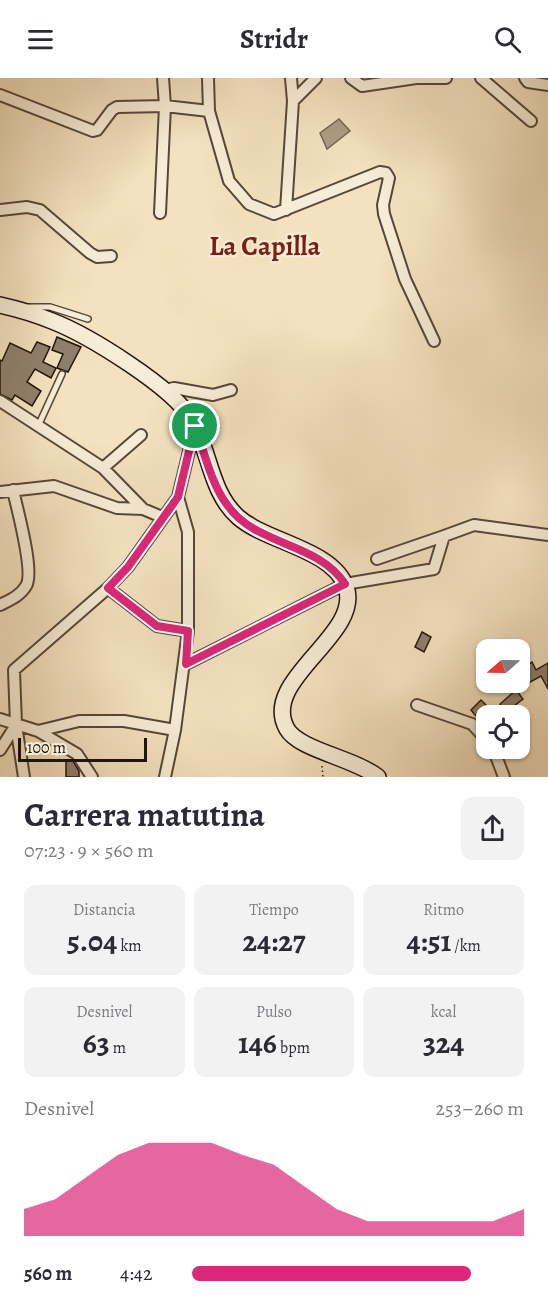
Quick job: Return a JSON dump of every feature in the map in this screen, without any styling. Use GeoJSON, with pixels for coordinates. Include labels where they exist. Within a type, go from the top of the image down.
{"type":"FeatureCollection","features":[{"type":"Feature","properties":{"kind":"main road"},"geometry":{"type":"LineString","coordinates":[[0,305],[20,309],[54,321],[165,390],[178,402],[195,426],[221,495],[228,507],[254,529],[312,554],[339,574],[345,584],[347,604],[341,620],[287,691],[282,712],[285,726],[291,736],[321,751],[353,761],[378,777]]}},
{"type":"Feature","properties":{"kind":"street"},"geometry":{"type":"LineString","coordinates":[[160,213],[165,106],[163,78]]}},
{"type":"Feature","properties":{"kind":"street"},"geometry":{"type":"LineString","coordinates":[[208,78],[209,111],[229,181],[249,204],[274,214],[380,172],[386,173],[389,178],[383,205],[384,214],[405,279],[434,341]]}},
{"type":"Feature","properties":{"kind":"street"},"geometry":{"type":"LineString","coordinates":[[286,210],[293,101],[291,78]]}},
{"type":"Feature","properties":{"kind":"street"},"geometry":{"type":"LineString","coordinates":[[293,101],[316,78]]}},
{"type":"Feature","properties":{"kind":"street"},"geometry":{"type":"LineString","coordinates":[[351,78],[362,86],[416,78],[446,78]]}},
{"type":"Feature","properties":{"kind":"street"},"geometry":{"type":"LineString","coordinates":[[481,78],[531,121]]}},
{"type":"Feature","properties":{"kind":"street"},"geometry":{"type":"LineString","coordinates":[[525,78],[528,81],[548,86]]}},
{"type":"Feature","properties":{"kind":"street"},"geometry":{"type":"LineString","coordinates":[[0,95],[93,132],[114,108],[165,106],[209,111]]}},
{"type":"Feature","properties":{"kind":"street"},"geometry":{"type":"LineString","coordinates":[[0,210],[27,207],[40,210],[90,253],[97,257],[111,256]]}},
{"type":"Feature","properties":{"kind":"street"},"geometry":{"type":"LineString","coordinates":[[165,390],[174,388],[213,395],[231,390]]}},
{"type":"Feature","properties":{"kind":"street"},"geometry":{"type":"LineString","coordinates":[[0,401],[39,424],[103,468],[143,509]]}},
{"type":"Feature","properties":{"kind":"street"},"geometry":{"type":"LineString","coordinates":[[24,777],[16,724],[14,670],[108,588],[128,567],[178,497],[195,426]]}},
{"type":"Feature","properties":{"kind":"street"},"geometry":{"type":"LineString","coordinates":[[103,468],[141,435]]}},
{"type":"Feature","properties":{"kind":"street"},"geometry":{"type":"LineString","coordinates":[[0,492],[54,486],[117,508],[143,509],[162,517]]}},
{"type":"Feature","properties":{"kind":"street"},"geometry":{"type":"LineString","coordinates":[[0,605],[19,595],[28,584],[28,555],[13,490]]}},
{"type":"Feature","properties":{"kind":"street"},"geometry":{"type":"LineString","coordinates":[[165,777],[186,664],[188,631],[188,532],[178,497]]}},
{"type":"Feature","properties":{"kind":"street"},"geometry":{"type":"LineString","coordinates":[[377,559],[474,525],[548,535]]}},
{"type":"Feature","properties":{"kind":"street"},"geometry":{"type":"LineString","coordinates":[[186,664],[345,584],[434,569],[444,536]]}},
{"type":"Feature","properties":{"kind":"street"},"geometry":{"type":"LineString","coordinates":[[108,588],[157,626],[188,631]]}},
{"type":"Feature","properties":{"kind":"street"},"geometry":{"type":"LineString","coordinates":[[417,705],[472,724],[476,728]]}},
{"type":"Feature","properties":{"kind":"street"},"geometry":{"type":"LineString","coordinates":[[0,719],[38,731],[77,754],[92,777]]}},
{"type":"Feature","properties":{"kind":"street"},"geometry":{"type":"LineString","coordinates":[[38,731],[79,721],[124,721],[175,730]]}},
{"type":"Feature","properties":{"kind":"street"},"geometry":{"type":"LineString","coordinates":[[0,742],[16,724]]}},
{"type":"Feature","properties":{"kind":"street"},"geometry":{"type":"LineString","coordinates":[[0,750],[16,724]]}},
{"type":"Feature","properties":{"kind":"street"},"geometry":{"type":"LineString","coordinates":[[497,759],[504,777]]}},
{"type":"Feature","properties":{"kind":"lane"},"geometry":{"type":"LineString","coordinates":[[20,309],[31,306],[50,307],[88,319]]}},
{"type":"Feature","properties":{"kind":"lane"},"geometry":{"type":"LineString","coordinates":[[39,424],[62,374]]}},
{"type":"Feature","properties":{"kind":"shaded area"},"geometry":{"type":"Polygon","coordinates":[[[339,119],[350,131],[327,149],[320,133],[339,119]]]}},
{"type":"Feature","properties":{"kind":"building"},"geometry":{"type":"Polygon","coordinates":[[[57,337],[81,347],[68,372],[57,368],[63,354],[52,350],[57,337]]]}},
{"type":"Feature","properties":{"kind":"building"},"geometry":{"type":"Polygon","coordinates":[[[37,342],[50,347],[43,362],[56,368],[51,378],[35,369],[27,382],[41,391],[32,406],[15,395],[12,400],[0,394],[0,360],[2,361],[10,343],[31,353],[37,342]]]}},
{"type":"Feature","properties":{"kind":"building"},"geometry":{"type":"Polygon","coordinates":[[[422,632],[431,637],[424,652],[415,647],[422,632]]]}},
{"type":"Feature","properties":{"kind":"building"},"geometry":{"type":"Polygon","coordinates":[[[532,662],[536,670],[548,663],[548,689],[541,676],[530,682],[530,663],[532,662]]]}},
{"type":"Feature","properties":{"kind":"building"},"geometry":{"type":"Polygon","coordinates":[[[513,693],[518,693],[523,699],[515,705],[500,704],[513,693]]]}},
{"type":"Feature","properties":{"kind":"building"},"geometry":{"type":"Polygon","coordinates":[[[481,700],[486,705],[476,705],[481,700]]]}},
{"type":"Feature","properties":{"kind":"building"},"geometry":{"type":"Polygon","coordinates":[[[476,705],[476,716],[471,710],[476,705]]]}},
{"type":"Feature","properties":{"kind":"building"},"geometry":{"type":"Polygon","coordinates":[[[66,761],[73,761],[79,771],[79,777],[66,777],[66,761]]]}},
{"type":"Feature","properties":{"kind":"district","name":"La Capilla"},"geometry":{"type":"Point","coordinates":[265,246]}},
{"type":"Feature","properties":{"kind":"route"},"geometry":{"type":"LineString","coordinates":[[195,426],[221,495],[239,519],[254,529],[312,554],[339,574],[345,584],[186,664],[188,631],[157,626],[108,588],[128,567],[178,497],[195,426]]}}]}
